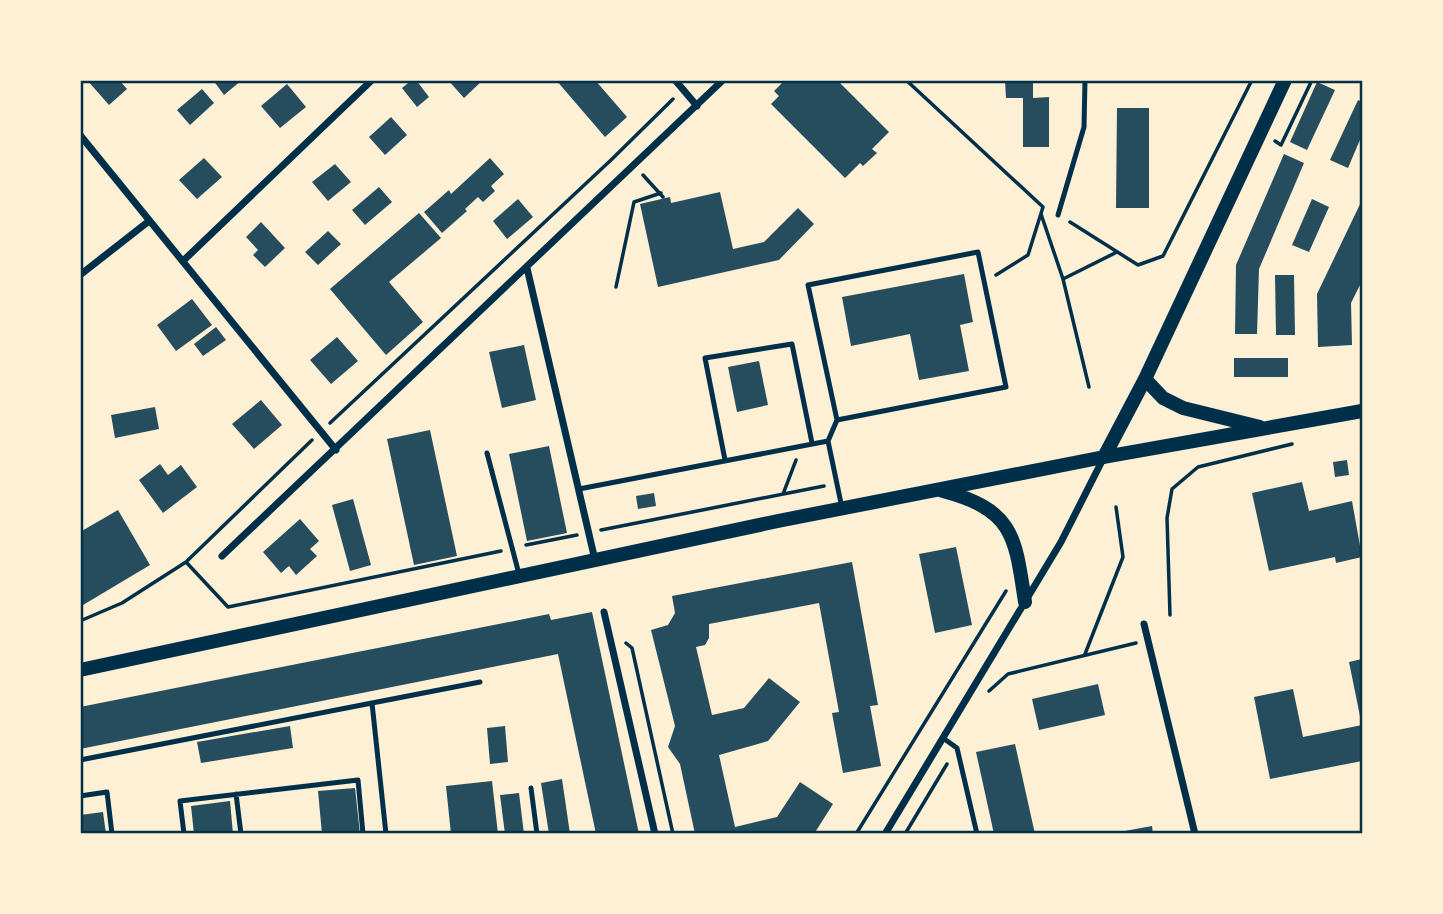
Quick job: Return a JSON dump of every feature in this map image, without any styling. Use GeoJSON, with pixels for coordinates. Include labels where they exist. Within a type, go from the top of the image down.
{"type":"FeatureCollection","features":[{"type":"Feature","properties":{"kind":"main road"},"geometry":{"type":"LineString","coordinates":[[1104,457],[1145,379],[1285,80]]}},
{"type":"Feature","properties":{"kind":"main road"},"geometry":{"type":"LineString","coordinates":[[1145,379],[1163,398],[1184,408],[1266,428]]}},
{"type":"Feature","properties":{"kind":"main road"},"geometry":{"type":"LineString","coordinates":[[80,670],[842,508],[1104,457],[1363,411]]}},
{"type":"Feature","properties":{"kind":"main road"},"geometry":{"type":"LineString","coordinates":[[938,490],[963,496],[997,514],[1014,542],[1025,602]]}},
{"type":"Feature","properties":{"kind":"street"},"geometry":{"type":"LineString","coordinates":[[183,261],[372,80]]}},
{"type":"Feature","properties":{"kind":"street"},"geometry":{"type":"LineString","coordinates":[[675,80],[697,106]]}},
{"type":"Feature","properties":{"kind":"street"},"geometry":{"type":"LineString","coordinates":[[222,556],[723,80]]}},
{"type":"Feature","properties":{"kind":"street"},"geometry":{"type":"LineString","coordinates":[[80,135],[336,450]]}},
{"type":"Feature","properties":{"kind":"street"},"geometry":{"type":"LineString","coordinates":[[80,275],[149,221]]}},
{"type":"Feature","properties":{"kind":"street"},"geometry":{"type":"LineString","coordinates":[[527,268],[595,561]]}},
{"type":"Feature","properties":{"kind":"street"},"geometry":{"type":"LineString","coordinates":[[885,834],[1061,542],[1104,457]]}},
{"type":"Feature","properties":{"kind":"street"},"geometry":{"type":"LineString","coordinates":[[604,612],[655,834]]}},
{"type":"Feature","properties":{"kind":"street"},"geometry":{"type":"LineString","coordinates":[[1144,624],[1195,834]]}},
{"type":"Feature","properties":{"kind":"lane"},"geometry":{"type":"LineString","coordinates":[[1058,215],[1084,127],[1085,80]]}},
{"type":"Feature","properties":{"kind":"lane"},"geometry":{"type":"LineString","coordinates":[[837,419],[1006,387],[978,252],[808,285],[837,419],[828,441],[842,508]]}},
{"type":"Feature","properties":{"kind":"lane"},"geometry":{"type":"LineString","coordinates":[[725,460],[705,358],[792,344],[812,443]]}},
{"type":"Feature","properties":{"kind":"lane"},"geometry":{"type":"LineString","coordinates":[[579,489],[828,441]]}},
{"type":"Feature","properties":{"kind":"lane"},"geometry":{"type":"LineString","coordinates":[[487,453],[520,577]]}},
{"type":"Feature","properties":{"kind":"lane"},"geometry":{"type":"LineString","coordinates":[[80,760],[480,682]]}},
{"type":"Feature","properties":{"kind":"lane"},"geometry":{"type":"LineString","coordinates":[[372,703],[386,834]]}},
{"type":"Feature","properties":{"kind":"lane"},"geometry":{"type":"LineString","coordinates":[[943,738],[957,748],[977,834]]}},
{"type":"Feature","properties":{"kind":"lane"},"geometry":{"type":"LineString","coordinates":[[184,834],[180,801],[358,780],[363,834]]}},
{"type":"Feature","properties":{"kind":"lane"},"geometry":{"type":"LineString","coordinates":[[531,788],[537,834]]}},
{"type":"Feature","properties":{"kind":"lane"},"geometry":{"type":"LineString","coordinates":[[80,796],[107,792],[112,834]]}},
{"type":"Feature","properties":{"kind":"lane"},"geometry":{"type":"LineString","coordinates":[[236,794],[240,834]]}},
{"type":"Feature","properties":{"kind":"path"},"geometry":{"type":"LineString","coordinates":[[906,80],[1043,207],[1138,265],[1163,256],[1252,80]]}},
{"type":"Feature","properties":{"kind":"path"},"geometry":{"type":"LineString","coordinates":[[1281,145],[1312,80]]}},
{"type":"Feature","properties":{"kind":"path"},"geometry":{"type":"LineString","coordinates":[[80,621],[122,603],[186,562],[683,89]]}},
{"type":"Feature","properties":{"kind":"path"},"geometry":{"type":"LineString","coordinates":[[617,287],[634,202],[662,195],[634,166]]}},
{"type":"Feature","properties":{"kind":"path"},"geometry":{"type":"LineString","coordinates":[[985,282],[1028,255],[1043,207]]}},
{"type":"Feature","properties":{"kind":"path"},"geometry":{"type":"LineString","coordinates":[[1041,214],[1063,279],[1089,387]]}},
{"type":"Feature","properties":{"kind":"path"},"geometry":{"type":"LineString","coordinates":[[1063,279],[1118,252]]}},
{"type":"Feature","properties":{"kind":"path"},"geometry":{"type":"LineString","coordinates":[[1170,615],[1167,518],[1172,489],[1198,467],[1300,442]]}},
{"type":"Feature","properties":{"kind":"path"},"geometry":{"type":"LineString","coordinates":[[783,494],[801,446]]}},
{"type":"Feature","properties":{"kind":"path"},"geometry":{"type":"LineString","coordinates":[[1085,654],[1123,557],[1116,507]]}},
{"type":"Feature","properties":{"kind":"path"},"geometry":{"type":"LineString","coordinates":[[856,834],[1008,589]]}},
{"type":"Feature","properties":{"kind":"path"},"geometry":{"type":"LineString","coordinates":[[608,629],[632,648],[673,834]]}},
{"type":"Feature","properties":{"kind":"path"},"geometry":{"type":"LineString","coordinates":[[986,694],[1008,674],[1085,654],[1149,642]]}},
{"type":"Feature","properties":{"kind":"path"},"geometry":{"type":"LineString","coordinates":[[905,834],[957,748]]}},
{"type":"Feature","properties":{"kind":"building"},"geometry":{"type":"Polygon","coordinates":[[[87,80],[119,80],[127,89],[109,105],[87,80]]]}},
{"type":"Feature","properties":{"kind":"building"},"geometry":{"type":"Polygon","coordinates":[[[213,80],[242,80],[224,95],[213,80]]]}},
{"type":"Feature","properties":{"kind":"building"},"geometry":{"type":"Polygon","coordinates":[[[416,80],[429,97],[417,107],[402,88],[416,80]]]}},
{"type":"Feature","properties":{"kind":"building"},"geometry":{"type":"Polygon","coordinates":[[[448,80],[483,80],[464,98],[448,80]]]}},
{"type":"Feature","properties":{"kind":"building"},"geometry":{"type":"Polygon","coordinates":[[[556,80],[595,80],[627,117],[605,137],[556,80]]]}},
{"type":"Feature","properties":{"kind":"building"},"geometry":{"type":"Polygon","coordinates":[[[785,80],[837,80],[889,132],[872,149],[877,153],[863,166],[860,163],[845,178],[771,104],[779,96],[774,91],[785,80]]]}},
{"type":"Feature","properties":{"kind":"building"},"geometry":{"type":"Polygon","coordinates":[[[1005,80],[1033,80],[1033,98],[1049,97],[1049,147],[1023,147],[1023,98],[1006,98],[1005,80]]]}},
{"type":"Feature","properties":{"kind":"building"},"geometry":{"type":"Polygon","coordinates":[[[1317,82],[1335,90],[1307,150],[1290,142],[1317,82]]]}},
{"type":"Feature","properties":{"kind":"building"},"geometry":{"type":"Polygon","coordinates":[[[287,84],[306,107],[280,128],[261,106],[287,84]]]}},
{"type":"Feature","properties":{"kind":"building"},"geometry":{"type":"Polygon","coordinates":[[[202,89],[214,103],[190,125],[177,110],[202,89]]]}},
{"type":"Feature","properties":{"kind":"building"},"geometry":{"type":"Polygon","coordinates":[[[1358,100],[1362,102],[1362,135],[1348,168],[1330,160],[1358,100]]]}},
{"type":"Feature","properties":{"kind":"building"},"geometry":{"type":"Polygon","coordinates":[[[1117,108],[1149,108],[1149,208],[1116,208],[1117,108]]]}},
{"type":"Feature","properties":{"kind":"building"},"geometry":{"type":"Polygon","coordinates":[[[391,117],[407,135],[385,155],[369,137],[391,117]]]}},
{"type":"Feature","properties":{"kind":"building"},"geometry":{"type":"Polygon","coordinates":[[[1284,154],[1304,163],[1259,269],[1257,334],[1235,334],[1236,265],[1284,154]]]}},
{"type":"Feature","properties":{"kind":"building"},"geometry":{"type":"Polygon","coordinates":[[[204,158],[222,177],[197,199],[179,180],[204,158]]]}},
{"type":"Feature","properties":{"kind":"building"},"geometry":{"type":"Polygon","coordinates":[[[490,158],[504,174],[491,186],[495,191],[483,202],[478,197],[465,209],[467,211],[442,233],[424,212],[449,190],[451,194],[490,158]]]}},
{"type":"Feature","properties":{"kind":"building"},"geometry":{"type":"Polygon","coordinates":[[[335,164],[351,182],[328,201],[312,182],[335,164]]]}},
{"type":"Feature","properties":{"kind":"building"},"geometry":{"type":"Polygon","coordinates":[[[379,187],[392,202],[365,225],[352,210],[379,187]]]}},
{"type":"Feature","properties":{"kind":"building"},"geometry":{"type":"Polygon","coordinates":[[[720,192],[733,249],[764,242],[798,208],[814,224],[779,260],[658,287],[640,204],[670,197],[671,203],[720,192]]]}},
{"type":"Feature","properties":{"kind":"building"},"geometry":{"type":"Polygon","coordinates":[[[518,199],[533,217],[507,239],[493,221],[518,199]]]}},
{"type":"Feature","properties":{"kind":"building"},"geometry":{"type":"Polygon","coordinates":[[[1312,199],[1329,207],[1309,252],[1292,245],[1312,199]]]}},
{"type":"Feature","properties":{"kind":"building"},"geometry":{"type":"Polygon","coordinates":[[[1362,200],[1362,281],[1351,303],[1352,345],[1318,347],[1317,294],[1362,200]]]}},
{"type":"Feature","properties":{"kind":"building"},"geometry":{"type":"Polygon","coordinates":[[[419,213],[441,238],[389,282],[423,322],[386,355],[330,289],[419,213]]]}},
{"type":"Feature","properties":{"kind":"building"},"geometry":{"type":"Polygon","coordinates":[[[261,222],[285,248],[265,267],[253,255],[258,250],[246,237],[261,222]]]}},
{"type":"Feature","properties":{"kind":"building"},"geometry":{"type":"Polygon","coordinates":[[[328,231],[341,244],[318,265],[305,252],[328,231]]]}},
{"type":"Feature","properties":{"kind":"building"},"geometry":{"type":"Polygon","coordinates":[[[964,274],[973,322],[960,325],[969,371],[919,380],[910,334],[851,346],[842,297],[964,274]]]}},
{"type":"Feature","properties":{"kind":"building"},"geometry":{"type":"Polygon","coordinates":[[[1275,275],[1294,275],[1295,335],[1276,335],[1275,275]]]}},
{"type":"Feature","properties":{"kind":"building"},"geometry":{"type":"Polygon","coordinates":[[[192,299],[212,325],[176,351],[157,325],[192,299]]]}},
{"type":"Feature","properties":{"kind":"building"},"geometry":{"type":"Polygon","coordinates":[[[216,327],[226,340],[203,356],[194,344],[216,327]]]}},
{"type":"Feature","properties":{"kind":"building"},"geometry":{"type":"Polygon","coordinates":[[[337,337],[358,361],[331,384],[310,360],[337,337]]]}},
{"type":"Feature","properties":{"kind":"building"},"geometry":{"type":"Polygon","coordinates":[[[524,345],[536,400],[502,408],[489,352],[524,345]]]}},
{"type":"Feature","properties":{"kind":"building"},"geometry":{"type":"Polygon","coordinates":[[[1234,358],[1288,358],[1288,377],[1234,377],[1234,358]]]}},
{"type":"Feature","properties":{"kind":"building"},"geometry":{"type":"Polygon","coordinates":[[[759,361],[768,405],[737,412],[728,367],[759,361]]]}},
{"type":"Feature","properties":{"kind":"building"},"geometry":{"type":"Polygon","coordinates":[[[261,400],[282,425],[254,449],[232,424],[261,400]]]}},
{"type":"Feature","properties":{"kind":"building"},"geometry":{"type":"Polygon","coordinates":[[[155,407],[159,429],[115,438],[111,415],[155,407]]]}},
{"type":"Feature","properties":{"kind":"building"},"geometry":{"type":"Polygon","coordinates":[[[430,430],[457,556],[414,565],[387,439],[430,430]]]}},
{"type":"Feature","properties":{"kind":"building"},"geometry":{"type":"Polygon","coordinates":[[[549,446],[567,533],[527,541],[509,454],[549,446]]]}},
{"type":"Feature","properties":{"kind":"building"},"geometry":{"type":"Polygon","coordinates":[[[1347,460],[1349,475],[1335,477],[1333,462],[1347,460]]]}},
{"type":"Feature","properties":{"kind":"building"},"geometry":{"type":"Polygon","coordinates":[[[160,464],[168,475],[181,465],[197,487],[163,513],[139,480],[160,464]]]}},
{"type":"Feature","properties":{"kind":"building"},"geometry":{"type":"Polygon","coordinates":[[[1302,482],[1309,511],[1352,501],[1362,557],[1336,563],[1335,557],[1269,571],[1252,493],[1302,482]]]}},
{"type":"Feature","properties":{"kind":"building"},"geometry":{"type":"Polygon","coordinates":[[[654,493],[656,506],[638,509],[636,496],[654,493]]]}},
{"type":"Feature","properties":{"kind":"building"},"geometry":{"type":"Polygon","coordinates":[[[353,499],[371,565],[350,571],[332,505],[353,499]]]}},
{"type":"Feature","properties":{"kind":"building"},"geometry":{"type":"Polygon","coordinates":[[[118,510],[150,565],[83,605],[80,601],[80,532],[118,510]]]}},
{"type":"Feature","properties":{"kind":"building"},"geometry":{"type":"Polygon","coordinates":[[[300,519],[319,541],[310,549],[317,556],[296,575],[289,566],[281,573],[263,552],[300,519]]]}},
{"type":"Feature","properties":{"kind":"building"},"geometry":{"type":"Polygon","coordinates":[[[956,547],[972,625],[935,633],[919,554],[956,547]]]}},
{"type":"Feature","properties":{"kind":"building"},"geometry":{"type":"Polygon","coordinates":[[[852,562],[878,705],[870,706],[881,766],[843,773],[832,713],[839,712],[819,603],[709,624],[709,638],[705,645],[696,647],[712,715],[744,708],[769,678],[800,702],[768,741],[719,755],[735,827],[777,817],[800,782],[833,804],[814,834],[695,834],[680,764],[668,747],[675,726],[651,630],[668,625],[675,613],[672,596],[852,562]]]}},
{"type":"Feature","properties":{"kind":"building"},"geometry":{"type":"Polygon","coordinates":[[[592,612],[639,834],[596,834],[558,654],[80,749],[80,707],[549,614],[551,620],[592,612]]]}},
{"type":"Feature","properties":{"kind":"building"},"geometry":{"type":"Polygon","coordinates":[[[1362,659],[1362,721],[1361,721],[1349,662],[1362,659]]]}},
{"type":"Feature","properties":{"kind":"building"},"geometry":{"type":"Polygon","coordinates":[[[1098,684],[1105,715],[1039,730],[1032,699],[1098,684]]]}},
{"type":"Feature","properties":{"kind":"building"},"geometry":{"type":"Polygon","coordinates":[[[1293,689],[1303,737],[1362,725],[1362,761],[1270,779],[1254,697],[1293,689]]]}},
{"type":"Feature","properties":{"kind":"building"},"geometry":{"type":"Polygon","coordinates":[[[290,726],[293,748],[201,763],[197,742],[290,726]]]}},
{"type":"Feature","properties":{"kind":"building"},"geometry":{"type":"Polygon","coordinates":[[[505,726],[508,762],[490,764],[487,728],[505,726]]]}},
{"type":"Feature","properties":{"kind":"building"},"geometry":{"type":"Polygon","coordinates":[[[1015,744],[1035,834],[994,834],[976,752],[1015,744]]]}},
{"type":"Feature","properties":{"kind":"building"},"geometry":{"type":"Polygon","coordinates":[[[562,779],[570,834],[549,834],[541,783],[562,779]]]}},
{"type":"Feature","properties":{"kind":"building"},"geometry":{"type":"Polygon","coordinates":[[[492,781],[498,834],[451,834],[446,786],[492,781]]]}},
{"type":"Feature","properties":{"kind":"building"},"geometry":{"type":"Polygon","coordinates":[[[355,788],[360,834],[322,834],[318,791],[355,788]]]}},
{"type":"Feature","properties":{"kind":"building"},"geometry":{"type":"Polygon","coordinates":[[[519,793],[524,834],[505,834],[500,795],[519,793]]]}},
{"type":"Feature","properties":{"kind":"building"},"geometry":{"type":"Polygon","coordinates":[[[230,801],[233,834],[194,834],[191,806],[230,801]]]}},
{"type":"Feature","properties":{"kind":"building"},"geometry":{"type":"Polygon","coordinates":[[[103,812],[106,834],[80,834],[80,815],[103,812]]]}},
{"type":"Feature","properties":{"kind":"building"},"geometry":{"type":"Polygon","coordinates":[[[1152,826],[1153,834],[1119,832],[1152,826]]]}}]}
